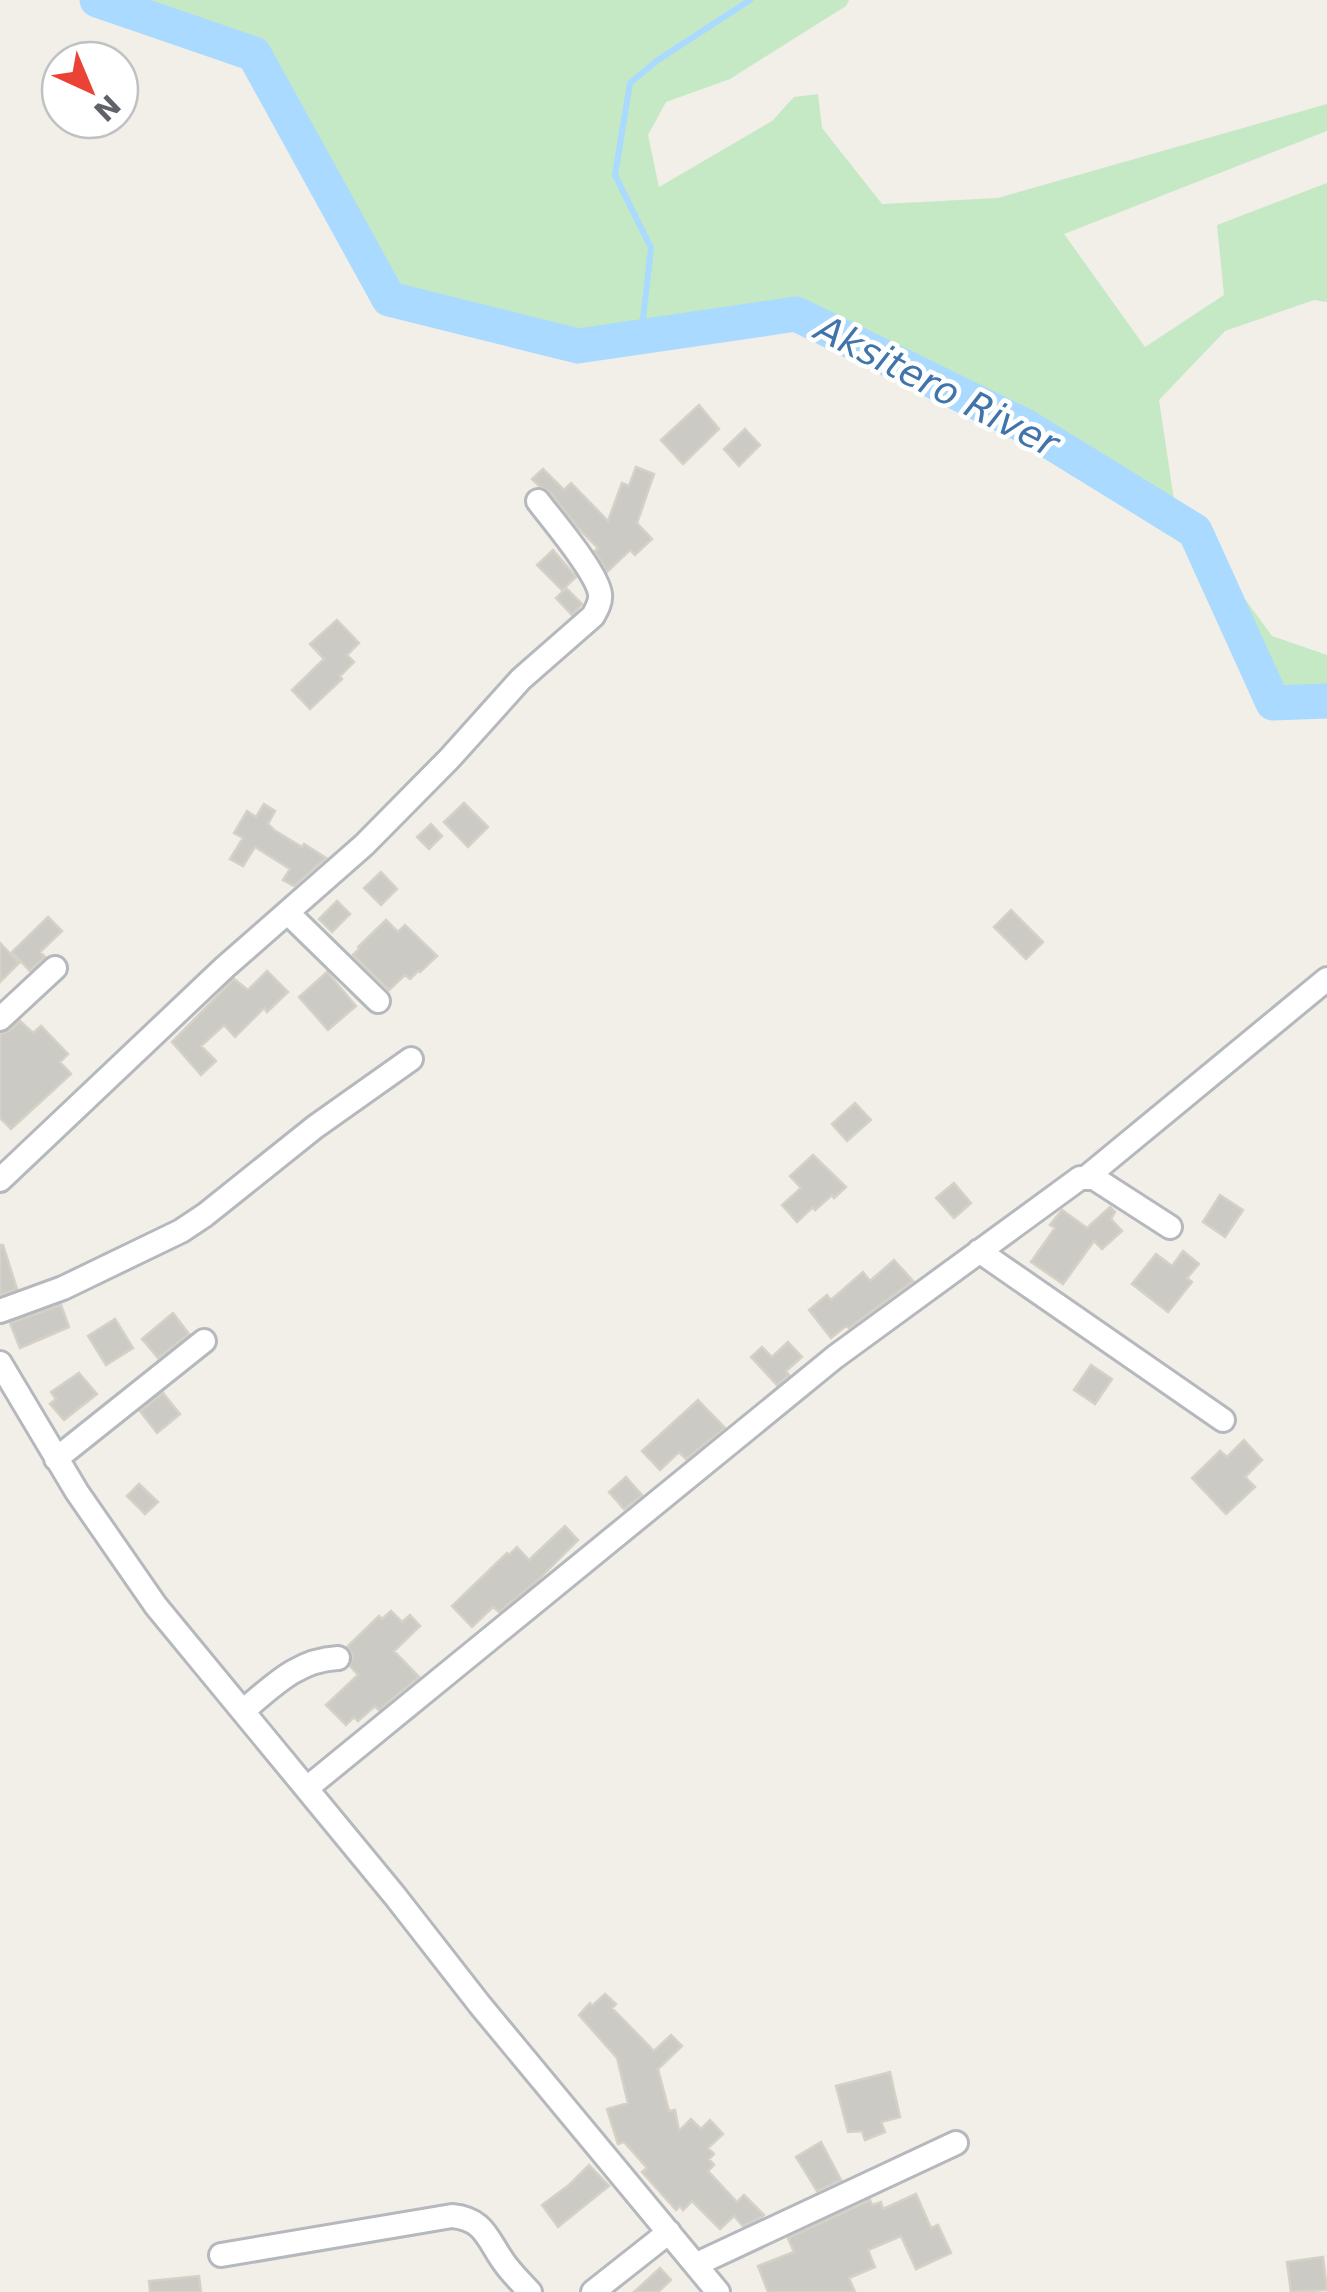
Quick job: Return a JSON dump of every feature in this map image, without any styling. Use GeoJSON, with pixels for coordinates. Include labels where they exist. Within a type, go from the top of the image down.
{"type":"FeatureCollection","features":[{"type":"Feature","properties":{"kind":"street"},"geometry":{"type":"LineString","coordinates":[[0,1180],[224,968],[364,845],[520,679],[593,616],[600,591],[538,501]]}},
{"type":"Feature","properties":{"kind":"street"},"geometry":{"type":"LineString","coordinates":[[288,913],[378,1001]]}},
{"type":"Feature","properties":{"kind":"street"},"geometry":{"type":"LineString","coordinates":[[0,1019],[56,968]]}},
{"type":"Feature","properties":{"kind":"street"},"geometry":{"type":"LineString","coordinates":[[307,1788],[835,1357],[1052,1196],[1088,1176],[1327,979]]}},
{"type":"Feature","properties":{"kind":"street"},"geometry":{"type":"LineString","coordinates":[[0,1312],[63,1288],[181,1231],[410,1059]]}},
{"type":"Feature","properties":{"kind":"street"},"geometry":{"type":"LineString","coordinates":[[1088,1176],[1170,1227]]}},
{"type":"Feature","properties":{"kind":"street"},"geometry":{"type":"LineString","coordinates":[[979,1251],[1223,1420]]}},
{"type":"Feature","properties":{"kind":"street"},"geometry":{"type":"LineString","coordinates":[[56,1459],[204,1341]]}},
{"type":"Feature","properties":{"kind":"street"},"geometry":{"type":"LineString","coordinates":[[0,1363],[56,1459],[156,1606],[718,2292]]}},
{"type":"Feature","properties":{"kind":"street"},"geometry":{"type":"LineString","coordinates":[[243,1710],[307,1663],[338,1658]]}},
{"type":"Feature","properties":{"kind":"street"},"geometry":{"type":"LineString","coordinates":[[697,2264],[956,2143]]}},
{"type":"Feature","properties":{"kind":"street"},"geometry":{"type":"LineString","coordinates":[[221,2255],[464,2217],[484,2231],[530,2292]]}},
{"type":"Feature","properties":{"kind":"street"},"geometry":{"type":"LineString","coordinates":[[593,2292],[669,2232]]}},
{"type":"Feature","properties":{"kind":"green space"},"geometry":{"type":"Polygon","coordinates":[[[97,0],[849,0],[846,6],[730,79],[666,102],[648,135],[659,187],[772,121],[794,97],[818,94],[822,128],[882,204],[998,198],[1327,104],[1327,131],[1064,234],[1145,347],[1224,295],[1217,225],[1327,183],[1327,302],[1314,300],[1225,331],[1159,400],[1177,520],[796,314],[578,346],[389,299],[254,54],[97,0]]]}},
{"type":"Feature","properties":{"kind":"green space"},"geometry":{"type":"Polygon","coordinates":[[[1195,531],[1272,636],[1327,655],[1327,701],[1273,703],[1195,531]]]}},
{"type":"Feature","properties":{"kind":"building"},"geometry":{"type":"Polygon","coordinates":[[[699,405],[719,429],[683,464],[661,440],[699,405]]]}},
{"type":"Feature","properties":{"kind":"building"},"geometry":{"type":"Polygon","coordinates":[[[745,429],[760,445],[739,466],[724,449],[745,429]]]}},
{"type":"Feature","properties":{"kind":"building"},"geometry":{"type":"Polygon","coordinates":[[[636,467],[654,474],[637,523],[652,539],[635,555],[630,550],[607,572],[595,551],[598,548],[550,492],[532,479],[543,469],[564,490],[571,483],[608,521],[622,483],[629,486],[636,467]]]}},
{"type":"Feature","properties":{"kind":"building"},"geometry":{"type":"Polygon","coordinates":[[[553,550],[576,577],[562,590],[537,565],[553,550]]]}},
{"type":"Feature","properties":{"kind":"building"},"geometry":{"type":"Polygon","coordinates":[[[566,588],[582,604],[572,615],[556,598],[566,588]]]}},
{"type":"Feature","properties":{"kind":"building"},"geometry":{"type":"Polygon","coordinates":[[[337,620],[359,643],[347,655],[354,662],[310,709],[292,690],[324,659],[310,644],[337,620]]]}},
{"type":"Feature","properties":{"kind":"building"},"geometry":{"type":"Polygon","coordinates":[[[464,803],[488,827],[468,847],[444,822],[464,803]]]}},
{"type":"Feature","properties":{"kind":"building"},"geometry":{"type":"Polygon","coordinates":[[[264,804],[275,811],[268,824],[274,830],[326,858],[294,886],[283,880],[290,869],[255,847],[243,866],[230,859],[243,838],[234,833],[247,811],[256,817],[264,804]]]}},
{"type":"Feature","properties":{"kind":"building"},"geometry":{"type":"Polygon","coordinates":[[[431,824],[442,836],[429,849],[417,837],[431,824]]]}},
{"type":"Feature","properties":{"kind":"building"},"geometry":{"type":"Polygon","coordinates":[[[381,872],[397,889],[381,905],[364,888],[381,872]]]}},
{"type":"Feature","properties":{"kind":"building"},"geometry":{"type":"Polygon","coordinates":[[[337,901],[350,914],[332,932],[319,919],[337,901]]]}},
{"type":"Feature","properties":{"kind":"building"},"geometry":{"type":"Polygon","coordinates":[[[1011,910],[1043,942],[1026,959],[994,927],[1011,910]]]}},
{"type":"Feature","properties":{"kind":"building"},"geometry":{"type":"Polygon","coordinates":[[[48,917],[62,931],[40,952],[45,957],[30,971],[12,952],[48,917]]]}},
{"type":"Feature","properties":{"kind":"building"},"geometry":{"type":"Polygon","coordinates":[[[386,920],[398,932],[405,925],[437,956],[420,972],[410,979],[405,975],[389,990],[353,955],[386,920]]]}},
{"type":"Feature","properties":{"kind":"building"},"geometry":{"type":"Polygon","coordinates":[[[0,943],[19,963],[0,982],[0,943]]]}},
{"type":"Feature","properties":{"kind":"building"},"geometry":{"type":"Polygon","coordinates":[[[267,971],[288,992],[267,1012],[264,1008],[235,1037],[224,1025],[201,1046],[216,1061],[201,1075],[172,1042],[234,979],[248,990],[267,971]]]}},
{"type":"Feature","properties":{"kind":"building"},"geometry":{"type":"Polygon","coordinates":[[[327,972],[356,1006],[328,1030],[299,997],[327,972]]]}},
{"type":"Feature","properties":{"kind":"building"},"geometry":{"type":"Polygon","coordinates":[[[20,1021],[33,1033],[41,1026],[68,1054],[60,1062],[71,1074],[11,1129],[0,1118],[0,1034],[20,1021]]]}},
{"type":"Feature","properties":{"kind":"building"},"geometry":{"type":"Polygon","coordinates":[[[855,1103],[871,1120],[847,1141],[832,1124],[855,1103]]]}},
{"type":"Feature","properties":{"kind":"building"},"geometry":{"type":"Polygon","coordinates":[[[813,1155],[846,1187],[797,1222],[782,1205],[801,1188],[790,1176],[813,1155]]]}},
{"type":"Feature","properties":{"kind":"building"},"geometry":{"type":"Polygon","coordinates":[[[954,1183],[971,1203],[954,1218],[936,1198],[954,1183]]]}},
{"type":"Feature","properties":{"kind":"building"},"geometry":{"type":"Polygon","coordinates":[[[1220,1195],[1243,1210],[1225,1237],[1203,1222],[1220,1195]]]}},
{"type":"Feature","properties":{"kind":"building"},"geometry":{"type":"Polygon","coordinates":[[[1110,1207],[1115,1212],[1111,1219],[1122,1231],[1102,1249],[1094,1241],[1063,1284],[1031,1262],[1055,1228],[1050,1225],[1062,1210],[1087,1228],[1110,1207]]]}},
{"type":"Feature","properties":{"kind":"building"},"geometry":{"type":"Polygon","coordinates":[[[0,1245],[17,1289],[0,1295],[0,1245]]]}},
{"type":"Feature","properties":{"kind":"building"},"geometry":{"type":"Polygon","coordinates":[[[1183,1251],[1199,1264],[1187,1278],[1192,1282],[1168,1312],[1132,1284],[1156,1254],[1172,1266],[1183,1251]]]}},
{"type":"Feature","properties":{"kind":"building"},"geometry":{"type":"Polygon","coordinates":[[[894,1260],[913,1281],[831,1338],[809,1310],[827,1295],[831,1300],[863,1272],[870,1281],[894,1260]]]}},
{"type":"Feature","properties":{"kind":"building"},"geometry":{"type":"Polygon","coordinates":[[[61,1305],[69,1327],[20,1348],[10,1323],[61,1305]]]}},
{"type":"Feature","properties":{"kind":"building"},"geometry":{"type":"Polygon","coordinates":[[[173,1313],[189,1334],[158,1358],[142,1339],[173,1313]]]}},
{"type":"Feature","properties":{"kind":"building"},"geometry":{"type":"Polygon","coordinates":[[[115,1319],[133,1348],[106,1365],[88,1336],[115,1319]]]}},
{"type":"Feature","properties":{"kind":"building"},"geometry":{"type":"Polygon","coordinates":[[[788,1342],[802,1357],[777,1385],[751,1357],[762,1347],[772,1357],[788,1342]]]}},
{"type":"Feature","properties":{"kind":"building"},"geometry":{"type":"Polygon","coordinates":[[[1091,1365],[1112,1379],[1095,1404],[1074,1390],[1091,1365]]]}},
{"type":"Feature","properties":{"kind":"building"},"geometry":{"type":"Polygon","coordinates":[[[79,1373],[97,1394],[64,1420],[50,1404],[56,1399],[51,1392],[79,1373]]]}},
{"type":"Feature","properties":{"kind":"building"},"geometry":{"type":"Polygon","coordinates":[[[163,1393],[180,1414],[157,1433],[140,1411],[163,1393]]]}},
{"type":"Feature","properties":{"kind":"building"},"geometry":{"type":"Polygon","coordinates":[[[698,1400],[725,1428],[686,1459],[679,1452],[660,1470],[642,1451],[698,1400]]]}},
{"type":"Feature","properties":{"kind":"building"},"geometry":{"type":"Polygon","coordinates":[[[1244,1440],[1262,1460],[1245,1477],[1255,1487],[1226,1514],[1192,1478],[1220,1451],[1227,1457],[1244,1440]]]}},
{"type":"Feature","properties":{"kind":"building"},"geometry":{"type":"Polygon","coordinates":[[[626,1477],[642,1495],[624,1509],[609,1492],[626,1477]]]}},
{"type":"Feature","properties":{"kind":"building"},"geometry":{"type":"Polygon","coordinates":[[[139,1484],[158,1502],[145,1514],[127,1496],[139,1484]]]}},
{"type":"Feature","properties":{"kind":"building"},"geometry":{"type":"Polygon","coordinates":[[[565,1526],[578,1540],[499,1612],[493,1607],[472,1627],[452,1606],[507,1553],[517,1547],[529,1560],[565,1526]]]}},
{"type":"Feature","properties":{"kind":"building"},"geometry":{"type":"Polygon","coordinates":[[[391,1611],[402,1622],[410,1615],[420,1626],[394,1651],[419,1677],[379,1710],[375,1706],[358,1721],[354,1717],[346,1725],[326,1705],[358,1675],[350,1666],[353,1655],[347,1647],[379,1616],[382,1619],[391,1611]]]}},
{"type":"Feature","properties":{"kind":"building"},"geometry":{"type":"Polygon","coordinates":[[[605,1994],[616,2004],[612,2008],[654,2051],[671,2035],[682,2046],[658,2069],[669,2111],[675,2110],[679,2131],[691,2119],[701,2129],[710,2120],[723,2134],[708,2148],[714,2154],[709,2159],[714,2165],[708,2171],[737,2202],[744,2195],[762,2217],[743,2226],[734,2216],[720,2229],[692,2201],[683,2210],[680,2206],[676,2210],[642,2172],[647,2168],[624,2142],[618,2144],[607,2109],[628,2103],[617,2058],[579,2015],[605,1994]]]}},
{"type":"Feature","properties":{"kind":"building"},"geometry":{"type":"Polygon","coordinates":[[[890,2072],[900,2117],[881,2122],[885,2132],[865,2140],[862,2131],[848,2132],[836,2086],[890,2072]]]}},
{"type":"Feature","properties":{"kind":"building"},"geometry":{"type":"Polygon","coordinates":[[[821,2142],[841,2180],[817,2191],[796,2157],[821,2142]]]}},
{"type":"Feature","properties":{"kind":"building"},"geometry":{"type":"Polygon","coordinates":[[[589,2165],[609,2186],[558,2227],[542,2205],[589,2165]]]}},
{"type":"Feature","properties":{"kind":"building"},"geometry":{"type":"Polygon","coordinates":[[[916,2194],[931,2228],[938,2225],[951,2253],[916,2269],[901,2236],[868,2250],[875,2267],[849,2278],[855,2292],[768,2292],[758,2266],[794,2252],[788,2238],[870,2200],[872,2205],[881,2202],[883,2209],[916,2194]]]}},
{"type":"Feature","properties":{"kind":"building"},"geometry":{"type":"Polygon","coordinates":[[[1323,2257],[1327,2290],[1291,2292],[1287,2262],[1323,2257]]]}},
{"type":"Feature","properties":{"kind":"building"},"geometry":{"type":"Polygon","coordinates":[[[660,2268],[671,2280],[658,2292],[634,2292],[660,2268]]]}},
{"type":"Feature","properties":{"kind":"building"},"geometry":{"type":"Polygon","coordinates":[[[199,2276],[201,2292],[150,2292],[149,2281],[199,2276]]]}},
{"type":"Feature","properties":{"kind":"waterway","name":"Aksitero River"},"geometry":{"type":"LineString","coordinates":[[97,0],[254,54],[389,299],[578,346],[796,314],[1023,425],[1195,531],[1273,703],[1327,701]]}},
{"type":"Feature","properties":{"kind":"waterway"},"geometry":{"type":"LineString","coordinates":[[641,337],[651,248],[615,175],[630,83],[750,0]]}}]}
